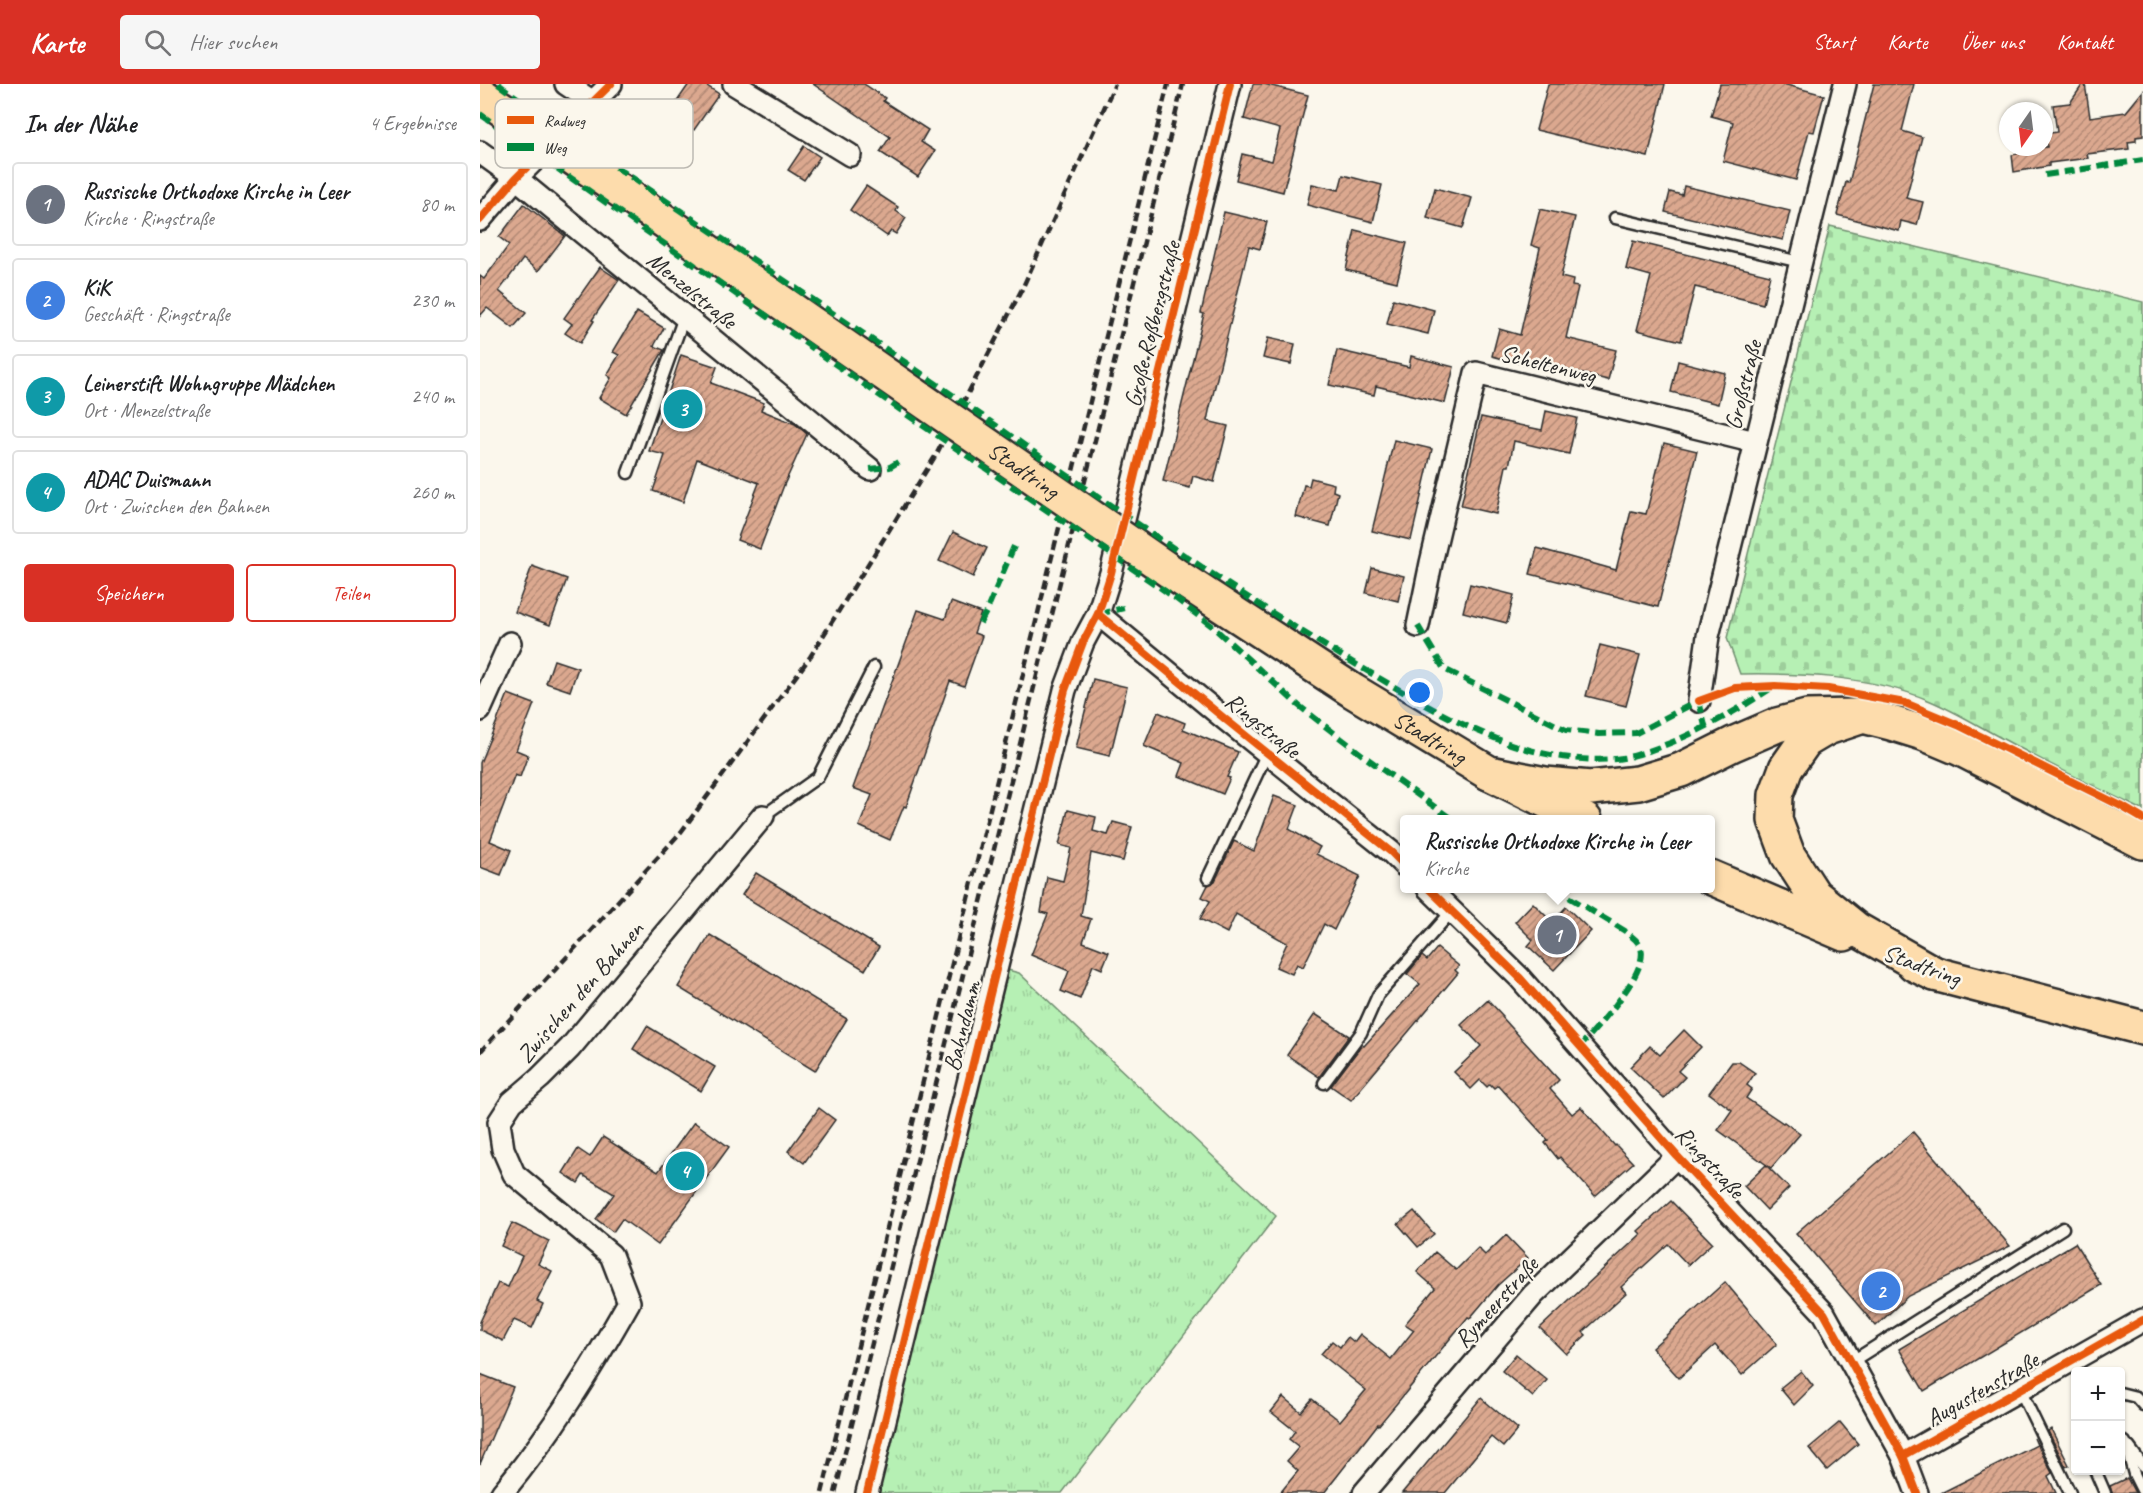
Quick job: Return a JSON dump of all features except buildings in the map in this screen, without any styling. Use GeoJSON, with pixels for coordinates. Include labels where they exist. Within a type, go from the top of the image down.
{"type":"FeatureCollection","features":[{"type":"Feature","properties":{"kind":"main road","name":"Stadtring"},"geometry":{"type":"LineString","coordinates":[[480,94],[495,104]]}},
{"type":"Feature","properties":{"kind":"main road","name":"Stadtring"},"geometry":{"type":"LineString","coordinates":[[588,168],[1177,576],[1353,692],[1489,773],[1577,815]]}},
{"type":"Feature","properties":{"kind":"main road"},"geometry":{"type":"LineString","coordinates":[[1863,716],[1827,728],[1804,741],[1786,768],[1776,795],[1775,820],[1788,855],[1814,895],[1856,929],[1935,974]]}},
{"type":"Feature","properties":{"kind":"main road"},"geometry":{"type":"LineString","coordinates":[[1489,773],[1545,784],[1591,788],[1638,783],[1681,770],[1777,725],[1807,717],[1863,716],[1923,733],[1960,749],[2143,842]]}},
{"type":"Feature","properties":{"kind":"main road","name":"Stadtring"},"geometry":{"type":"LineString","coordinates":[[1715,879],[1935,974],[2097,1018],[2143,1028]]}},
{"type":"Feature","properties":{"kind":"main road"},"geometry":{"type":"LineString","coordinates":[[2097,1018],[2143,1035]]}},
{"type":"Feature","properties":{"kind":"street"},"geometry":{"type":"LineString","coordinates":[[566,84],[588,99]]}},
{"type":"Feature","properties":{"kind":"street"},"geometry":{"type":"LineString","coordinates":[[596,99],[611,84]]}},
{"type":"Feature","properties":{"kind":"street"},"geometry":{"type":"LineString","coordinates":[[734,84],[850,155]]}},
{"type":"Feature","properties":{"kind":"street","name":"Große Roßbergstraße"},"geometry":{"type":"LineString","coordinates":[[1111,573],[1230,84]]}},
{"type":"Feature","properties":{"kind":"street","name":"Großstraße"},"geometry":{"type":"LineString","coordinates":[[1699,700],[1708,636],[1845,84]]}},
{"type":"Feature","properties":{"kind":"street","name":"Menzelstraße"},"geometry":{"type":"LineString","coordinates":[[480,152],[495,163]]}},
{"type":"Feature","properties":{"kind":"street","name":"Menzelstraße"},"geometry":{"type":"LineString","coordinates":[[502,168],[870,469]]}},
{"type":"Feature","properties":{"kind":"street"},"geometry":{"type":"LineString","coordinates":[[480,220],[526,168]]}},
{"type":"Feature","properties":{"kind":"street","name":"Scheltenweg"},"geometry":{"type":"LineString","coordinates":[[1418,626],[1476,373],[1755,442]]}},
{"type":"Feature","properties":{"kind":"street","name":"Bahndamm"},"geometry":{"type":"LineString","coordinates":[[867,1493],[1065,690],[1083,642],[1098,614],[1111,573]]}},
{"type":"Feature","properties":{"kind":"street","name":"Ringstraße"},"geometry":{"type":"LineString","coordinates":[[1098,614],[1400,861]]}},
{"type":"Feature","properties":{"kind":"street"},"geometry":{"type":"LineString","coordinates":[[480,711],[510,644]]}},
{"type":"Feature","properties":{"kind":"street","name":"Zwischen den Bahnen"},"geometry":{"type":"LineString","coordinates":[[502,1493],[533,1455],[600,1354],[629,1302],[611,1255],[514,1174],[503,1149],[499,1122],[512,1102],[570,1048],[763,816]]}},
{"type":"Feature","properties":{"kind":"street","name":"Ringstraße"},"geometry":{"type":"LineString","coordinates":[[1433,893],[1519,977],[1677,1156],[1824,1313],[1903,1456],[1917,1493]]}},
{"type":"Feature","properties":{"kind":"street","name":"Rymeerstraße"},"geometry":{"type":"LineString","coordinates":[[1365,1493],[1533,1294],[1677,1156]]}},
{"type":"Feature","properties":{"kind":"street","name":"Augustenstraße"},"geometry":{"type":"LineString","coordinates":[[1903,1456],[2143,1320]]}},
{"type":"Feature","properties":{"kind":"lane"},"geometry":{"type":"LineString","coordinates":[[1615,218],[1800,262]]}},
{"type":"Feature","properties":{"kind":"lane"},"geometry":{"type":"LineString","coordinates":[[628,473],[684,317]]}},
{"type":"Feature","properties":{"kind":"lane"},"geometry":{"type":"LineString","coordinates":[[763,816],[818,777],[874,667]]}},
{"type":"Feature","properties":{"kind":"lane"},"geometry":{"type":"LineString","coordinates":[[1208,878],[1267,753]]}},
{"type":"Feature","properties":{"kind":"lane"},"geometry":{"type":"LineString","coordinates":[[1324,1083],[1361,1033],[1378,995],[1452,911]]}},
{"type":"Feature","properties":{"kind":"lane"},"geometry":{"type":"LineString","coordinates":[[1851,1362],[2063,1228]]}},
{"type":"Feature","properties":{"kind":"lane"},"geometry":{"type":"LineString","coordinates":[[2020,1390],[2070,1493]]}},
{"type":"Feature","properties":{"kind":"lane"},"geometry":{"type":"LineString","coordinates":[[2125,1394],[2136,1397],[2143,1405]]}},
{"type":"Feature","properties":{"kind":"lane"},"geometry":{"type":"LineString","coordinates":[[2125,1443],[2143,1466]]}},
{"type":"Feature","properties":{"kind":"lane"},"geometry":{"type":"LineString","coordinates":[[2125,1446],[2143,1492]]}},
{"type":"Feature","properties":{"kind":"lane"},"geometry":{"type":"LineString","coordinates":[[2097,1475],[2105,1493]]}},
{"type":"Feature","properties":{"kind":"green space"},"geometry":{"type":"Polygon","coordinates":[[[1830,226],[2143,302],[2143,810],[1948,709],[1906,692],[1860,681],[1812,675],[1740,674],[1727,638],[1830,226]]]}},
{"type":"Feature","properties":{"kind":"green space"},"geometry":{"type":"Polygon","coordinates":[[[1000,968],[1019,973],[1276,1216],[1062,1493],[871,1493],[1000,968]]]}},
{"type":"Feature","properties":{"kind":"railway"},"geometry":{"type":"LineString","coordinates":[[480,1052],[681,832],[810,657],[936,455],[1022,289],[1115,84]]}},
{"type":"Feature","properties":{"kind":"railway"},"geometry":{"type":"LineString","coordinates":[[822,1493],[1168,84]]}},
{"type":"Feature","properties":{"kind":"railway"},"geometry":{"type":"LineString","coordinates":[[835,1493],[1183,84]]}},
{"type":"Feature","properties":{"kind":"marked path"},"geometry":{"type":"LineString","coordinates":[[498,84],[519,99]]}},
{"type":"Feature","properties":{"kind":"marked path"},"geometry":{"type":"LineString","coordinates":[[480,114],[495,125]]}},
{"type":"Feature","properties":{"kind":"marked path"},"geometry":{"type":"LineString","coordinates":[[2045,175],[2143,160]]}},
{"type":"Feature","properties":{"kind":"marked path"},"geometry":{"type":"LineString","coordinates":[[557,168],[909,416],[1171,595],[1212,626],[1298,705],[1446,815]]}},
{"type":"Feature","properties":{"kind":"marked path"},"geometry":{"type":"LineString","coordinates":[[618,168],[892,353],[1198,565],[1352,662],[1479,732],[1534,751],[1562,757],[1618,759],[1654,749],[1688,735],[1722,718],[1770,689]]}},
{"type":"Feature","properties":{"kind":"marked path"},"geometry":{"type":"LineString","coordinates":[[870,469],[890,467],[898,462]]}},
{"type":"Feature","properties":{"kind":"marked path"},"geometry":{"type":"LineString","coordinates":[[980,623],[1015,544]]}},
{"type":"Feature","properties":{"kind":"marked path"},"geometry":{"type":"LineString","coordinates":[[1098,614],[1124,608]]}},
{"type":"Feature","properties":{"kind":"marked path"},"geometry":{"type":"LineString","coordinates":[[1418,626],[1444,669],[1566,730],[1599,734],[1636,733],[1702,699]]}},
{"type":"Feature","properties":{"kind":"marked path"},"geometry":{"type":"LineString","coordinates":[[1699,701],[1705,726]]}},
{"type":"Feature","properties":{"kind":"marked path"},"geometry":{"type":"LineString","coordinates":[[1562,893],[1625,931],[1636,940],[1641,948],[1637,971],[1620,1000],[1580,1046]]}},
{"type":"Feature","properties":{"kind":"cycle path"},"geometry":{"type":"LineString","coordinates":[[596,99],[611,84]]}},
{"type":"Feature","properties":{"kind":"cycle path"},"geometry":{"type":"LineString","coordinates":[[867,1493],[1065,690],[1083,642],[1098,614],[1111,573],[1230,84]]}},
{"type":"Feature","properties":{"kind":"cycle path"},"geometry":{"type":"LineString","coordinates":[[480,220],[526,168]]}},
{"type":"Feature","properties":{"kind":"cycle path"},"geometry":{"type":"LineString","coordinates":[[1098,614],[1400,861]]}},
{"type":"Feature","properties":{"kind":"cycle path"},"geometry":{"type":"LineString","coordinates":[[1699,701],[1735,688],[1775,686],[1828,689],[1905,703],[1958,725],[2143,819]]}},
{"type":"Feature","properties":{"kind":"cycle path"},"geometry":{"type":"LineString","coordinates":[[1433,893],[1519,977],[1677,1156],[1824,1313],[1903,1456],[1917,1493]]}},
{"type":"Feature","properties":{"kind":"cycle path"},"geometry":{"type":"LineString","coordinates":[[1903,1456],[2143,1320]]}},
{"type":"Feature","properties":{"kind":"place","name":"Leinerstift Wohngruppe Mädchen"},"geometry":{"type":"Point","coordinates":[683,409]}},
{"type":"Feature","properties":{"kind":"place","name":"Russische Orthodoxe Kirche in Leer"},"geometry":{"type":"Point","coordinates":[1557,935]}},
{"type":"Feature","properties":{"kind":"place","name":"ADAC Duismann"},"geometry":{"type":"Point","coordinates":[685,1171]}},
{"type":"Feature","properties":{"kind":"place","name":"KiK"},"geometry":{"type":"Point","coordinates":[1881,1291]}}]}
